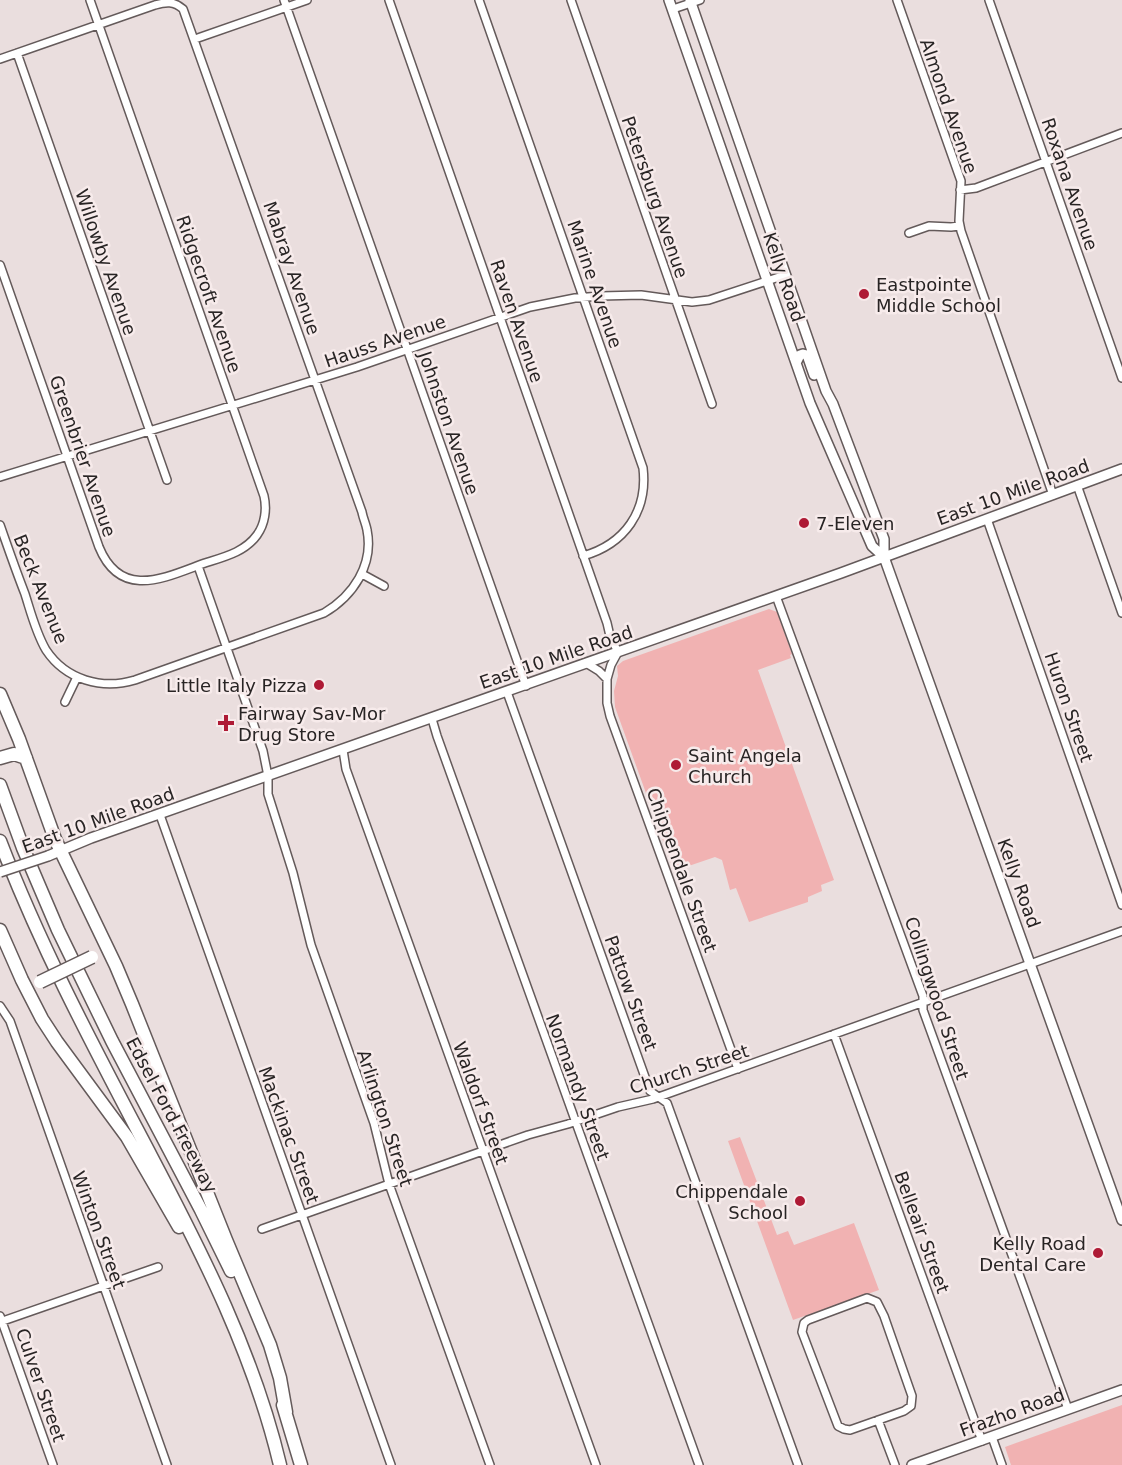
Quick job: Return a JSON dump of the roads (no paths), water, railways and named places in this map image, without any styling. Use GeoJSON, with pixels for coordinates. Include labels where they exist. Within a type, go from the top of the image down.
{"type":"FeatureCollection","features":[{"type":"Feature","properties":{"kind":"highway"},"geometry":{"type":"LineString","coordinates":[[0,694],[17,733],[55,839],[129,998],[270,1345],[280,1378],[286,1412]]}},
{"type":"Feature","properties":{"kind":"highway"},"geometry":{"type":"LineString","coordinates":[[5,756],[18,755],[26,758]]}},
{"type":"Feature","properties":{"kind":"highway","name":"Edsel Ford Freeway"},"geometry":{"type":"LineString","coordinates":[[0,785],[23,848],[63,941],[235,1278],[286,1412],[301,1465]]}},
{"type":"Feature","properties":{"kind":"highway","name":"Edsel Ford Freeway"},"geometry":{"type":"LineString","coordinates":[[0,842],[63,987],[206,1262],[248,1361],[280,1465]]}},
{"type":"Feature","properties":{"kind":"highway"},"geometry":{"type":"LineString","coordinates":[[0,930],[35,1007],[141,1159],[195,1256],[222,1314],[248,1361]]}},
{"type":"Feature","properties":{"kind":"highway"},"geometry":{"type":"LineString","coordinates":[[22,980],[32,983],[40,982],[92,957],[100,951],[103,940]]}},
{"type":"Feature","properties":{"kind":"street","name":"Ridgecroft Avenue"},"geometry":{"type":"LineString","coordinates":[[90,0],[264,496],[266,511],[261,528],[250,544],[235,553],[198,566]]}},
{"type":"Feature","properties":{"kind":"street"},"geometry":{"type":"LineString","coordinates":[[195,39],[285,4],[308,0]]}},
{"type":"Feature","properties":{"kind":"street","name":"Raven Avenue"},"geometry":{"type":"LineString","coordinates":[[388,0],[610,636],[618,652]]}},
{"type":"Feature","properties":{"kind":"street","name":"Marine Avenue"},"geometry":{"type":"LineString","coordinates":[[479,0],[643,468],[644,483],[641,501],[638,512],[629,526],[609,545],[583,556]]}},
{"type":"Feature","properties":{"kind":"street","name":"Petersburg Avenue"},"geometry":{"type":"LineString","coordinates":[[571,0],[712,404]]}},
{"type":"Feature","properties":{"kind":"street","name":"Almond Avenue"},"geometry":{"type":"LineString","coordinates":[[897,0],[961,181],[959,226],[1053,495]]}},
{"type":"Feature","properties":{"kind":"street","name":"Roxana Avenue"},"geometry":{"type":"LineString","coordinates":[[989,0],[1122,378]]}},
{"type":"Feature","properties":{"kind":"street"},"geometry":{"type":"LineString","coordinates":[[671,5],[694,1]]}},
{"type":"Feature","properties":{"kind":"street","name":"Kelly Road"},"geometry":{"type":"LineString","coordinates":[[694,1],[785,275],[826,391],[884,539],[884,558],[1122,1220]]}},
{"type":"Feature","properties":{"kind":"street","name":"Mabray Avenue"},"geometry":{"type":"LineString","coordinates":[[0,59],[166,2],[178,4],[183,9],[195,39],[316,380],[367,530],[368,543],[362,574],[345,598],[335,606],[324,613],[226,648]]}},
{"type":"Feature","properties":{"kind":"street","name":"Johnston Avenue"},"geometry":{"type":"LineString","coordinates":[[285,4],[526,686]]}},
{"type":"Feature","properties":{"kind":"street","name":"Kelly Road"},"geometry":{"type":"LineString","coordinates":[[671,5],[818,423],[872,546],[884,558]]}},
{"type":"Feature","properties":{"kind":"street","name":"Willowby Avenue"},"geometry":{"type":"LineString","coordinates":[[17,53],[167,480]]}},
{"type":"Feature","properties":{"kind":"street"},"geometry":{"type":"LineString","coordinates":[[960,190],[972,189],[1122,133]]}},
{"type":"Feature","properties":{"kind":"street"},"geometry":{"type":"LineString","coordinates":[[909,233],[929,226],[959,226]]}},
{"type":"Feature","properties":{"kind":"street","name":"Greenbrier Avenue"},"geometry":{"type":"LineString","coordinates":[[0,265],[102,554],[115,570],[127,578],[149,582],[198,566]]}},
{"type":"Feature","properties":{"kind":"street","name":"Hauss Avenue"},"geometry":{"type":"LineString","coordinates":[[0,477],[316,380],[541,304],[584,297],[618,295],[641,295],[692,302],[709,300],[785,275]]}},
{"type":"Feature","properties":{"kind":"street"},"geometry":{"type":"LineString","coordinates":[[796,363],[800,355],[807,355],[818,385],[826,391]]}},
{"type":"Feature","properties":{"kind":"street"},"geometry":{"type":"LineString","coordinates":[[818,423],[832,439],[845,470],[850,471],[856,467]]}},
{"type":"Feature","properties":{"kind":"street","name":"East 10 Mile Road"},"geometry":{"type":"LineString","coordinates":[[0,872],[884,558],[1122,469]]}},
{"type":"Feature","properties":{"kind":"street"},"geometry":{"type":"LineString","coordinates":[[1077,485],[1122,613]]}},
{"type":"Feature","properties":{"kind":"street","name":"Huron Street"},"geometry":{"type":"LineString","coordinates":[[987,519],[1122,905]]}},
{"type":"Feature","properties":{"kind":"street","name":"Beck Avenue"},"geometry":{"type":"LineString","coordinates":[[0,525],[42,642],[54,660],[77,677],[102,684],[130,682],[226,648]]}},
{"type":"Feature","properties":{"kind":"street"},"geometry":{"type":"LineString","coordinates":[[198,566],[226,648]]}},
{"type":"Feature","properties":{"kind":"street"},"geometry":{"type":"LineString","coordinates":[[362,574],[384,586]]}},
{"type":"Feature","properties":{"kind":"street","name":"Collingwood Street"},"geometry":{"type":"LineString","coordinates":[[776,596],[923,996],[923,1011],[1068,1409]]}},
{"type":"Feature","properties":{"kind":"street","name":"Arlington Street"},"geometry":{"type":"LineString","coordinates":[[226,648],[262,751],[268,776],[268,794],[293,873],[311,945],[374,1123],[389,1184],[490,1465]]}},
{"type":"Feature","properties":{"kind":"street","name":"Chippendale Street"},"geometry":{"type":"LineString","coordinates":[[618,652],[611,665],[608,679],[607,703],[610,716],[738,1068]]}},
{"type":"Feature","properties":{"kind":"street"},"geometry":{"type":"LineString","coordinates":[[586,663],[608,679]]}},
{"type":"Feature","properties":{"kind":"street"},"geometry":{"type":"LineString","coordinates":[[65,702],[77,677]]}},
{"type":"Feature","properties":{"kind":"street","name":"Pattow Street"},"geometry":{"type":"LineString","coordinates":[[507,692],[650,1091],[667,1103],[798,1465]]}},
{"type":"Feature","properties":{"kind":"street","name":"Normandy Street"},"geometry":{"type":"LineString","coordinates":[[432,719],[699,1465]]}},
{"type":"Feature","properties":{"kind":"street","name":"Waldorf Street"},"geometry":{"type":"LineString","coordinates":[[343,750],[346,769],[596,1465]]}},
{"type":"Feature","properties":{"kind":"street","name":"Mackinac Street"},"geometry":{"type":"LineString","coordinates":[[160,815],[391,1465]]}},
{"type":"Feature","properties":{"kind":"street","name":"Church Street"},"geometry":{"type":"LineString","coordinates":[[262,1228],[528,1135],[659,1097],[1122,931]]}},
{"type":"Feature","properties":{"kind":"street","name":"Winton Street"},"geometry":{"type":"LineString","coordinates":[[0,1006],[9,1021],[167,1465]]}},
{"type":"Feature","properties":{"kind":"street","name":"Belleair Street"},"geometry":{"type":"LineString","coordinates":[[834,1034],[982,1441]]}},
{"type":"Feature","properties":{"kind":"street"},"geometry":{"type":"LineString","coordinates":[[1,1320],[158,1267]]}},
{"type":"Feature","properties":{"kind":"street"},"geometry":{"type":"LineString","coordinates":[[867,1298],[877,1302],[884,1315],[912,1396],[911,1406],[904,1412],[878,1420],[850,1430],[844,1430],[838,1426],[802,1332],[804,1323],[808,1320],[867,1298]]}},
{"type":"Feature","properties":{"kind":"street","name":"Culver Street"},"geometry":{"type":"LineString","coordinates":[[1,1320],[53,1465]]}},
{"type":"Feature","properties":{"kind":"street","name":"Frazho Road"},"geometry":{"type":"LineString","coordinates":[[912,1465],[1122,1390]]}},
{"type":"Feature","properties":{"kind":"street"},"geometry":{"type":"LineString","coordinates":[[878,1420],[895,1465]]}},
{"type":"Feature","properties":{"kind":"street"},"geometry":{"type":"LineString","coordinates":[[992,1437],[1002,1465]]}},
{"type":"Feature","properties":{"kind":"place","name":"Eastpointe Middle School"},"geometry":{"type":"Point","coordinates":[864,294]}},
{"type":"Feature","properties":{"kind":"place","name":"7-Eleven"},"geometry":{"type":"Point","coordinates":[804,523]}},
{"type":"Feature","properties":{"kind":"place","name":"Little Italy Pizza"},"geometry":{"type":"Point","coordinates":[319,685]}},
{"type":"Feature","properties":{"kind":"place","name":"Fairway Sav-Mor Drug Store"},"geometry":{"type":"Point","coordinates":[226,723]}},
{"type":"Feature","properties":{"kind":"place","name":"Saint Angela Church"},"geometry":{"type":"Point","coordinates":[676,765]}},
{"type":"Feature","properties":{"kind":"place","name":"Chippendale School"},"geometry":{"type":"Point","coordinates":[800,1201]}},
{"type":"Feature","properties":{"kind":"place","name":"Kelly Road Dental Care"},"geometry":{"type":"Point","coordinates":[1098,1253]}}]}
